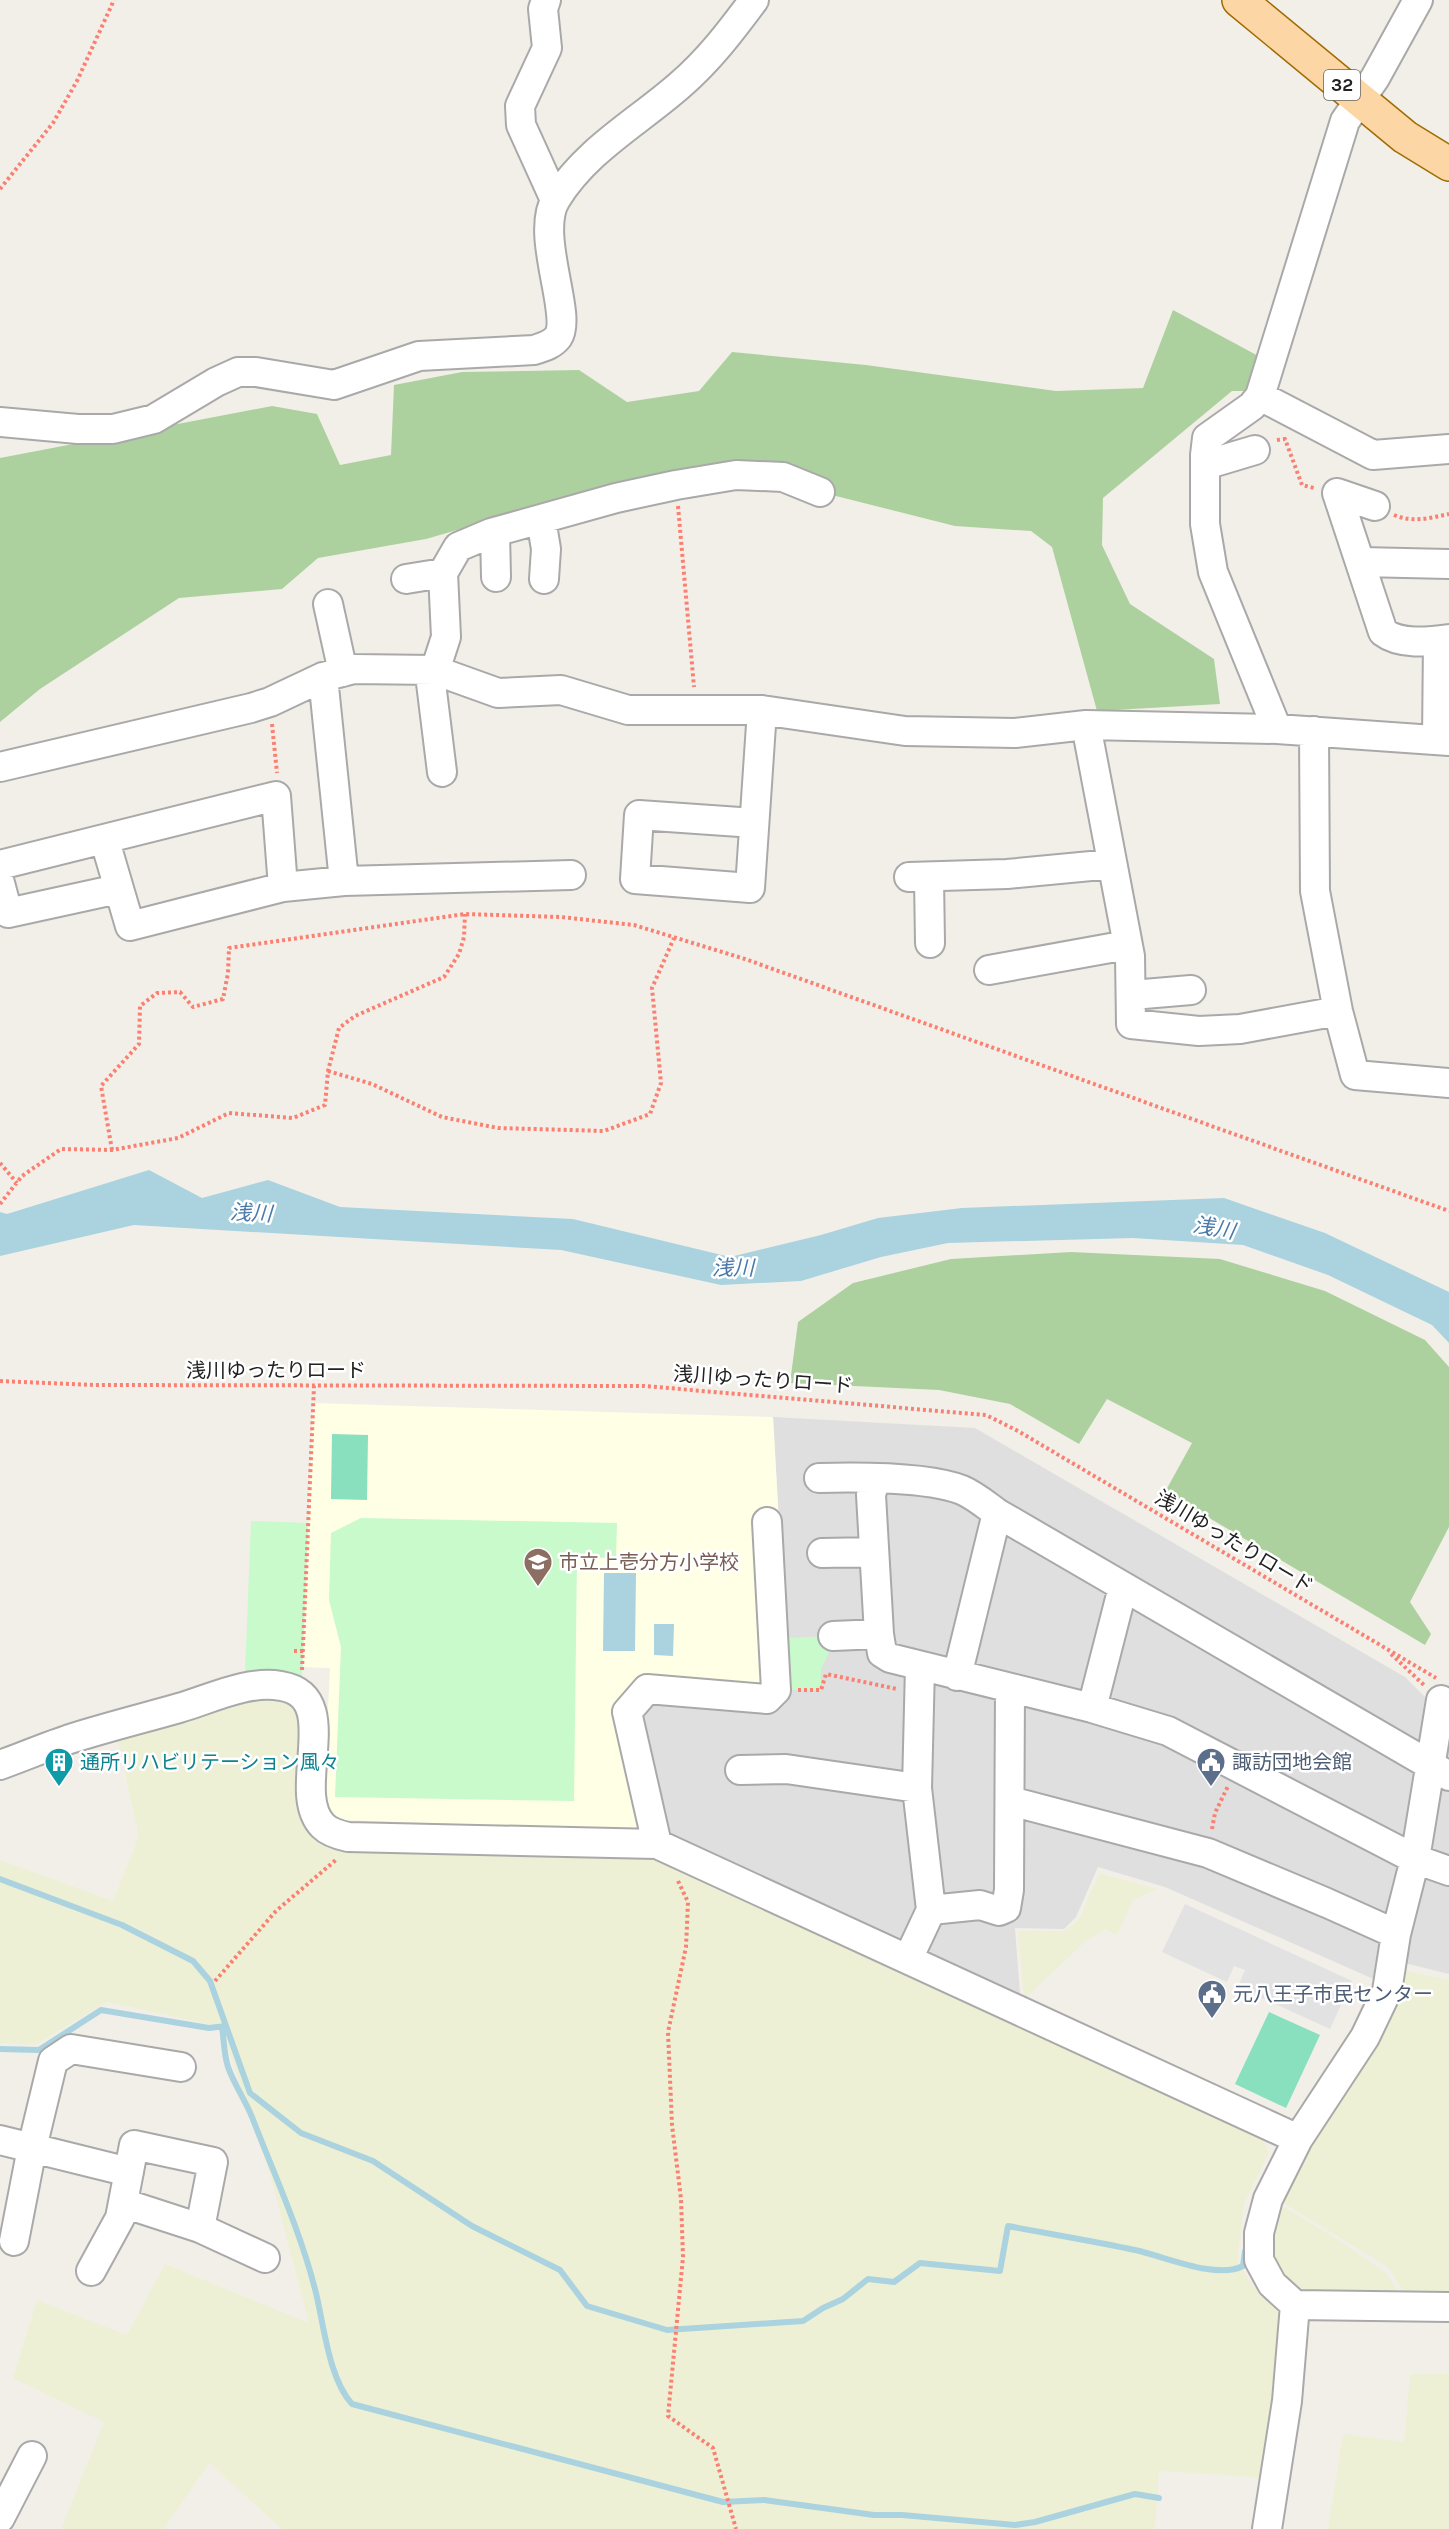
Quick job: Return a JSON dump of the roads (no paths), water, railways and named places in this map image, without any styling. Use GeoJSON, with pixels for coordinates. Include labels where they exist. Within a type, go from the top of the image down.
{"type":"FeatureCollection","features":[{"type":"Feature","properties":{"kind":"main road","name":"32"},"geometry":{"type":"LineString","coordinates":[[1239,0],[1405,137],[1449,164]]}},
{"type":"Feature","properties":{"kind":"street"},"geometry":{"type":"LineString","coordinates":[[546,0],[543,9],[547,48],[520,106],[521,125],[555,200]]}},
{"type":"Feature","properties":{"kind":"street"},"geometry":{"type":"LineString","coordinates":[[0,422],[78,429],[113,429],[154,419],[216,382],[238,372],[334,385],[419,356],[534,350],[548,346],[559,336],[561,322],[550,244],[550,218],[555,200],[575,175],[616,134],[679,86],[716,51],[754,0]]}},
{"type":"Feature","properties":{"kind":"street"},"geometry":{"type":"LineString","coordinates":[[1277,729],[1213,572],[1205,524],[1205,465],[1208,438],[1252,406],[1260,396],[1345,121],[1375,78],[1418,0]]}},
{"type":"Feature","properties":{"kind":"street"},"geometry":{"type":"LineString","coordinates":[[1260,396],[1373,455],[1449,449]]}},
{"type":"Feature","properties":{"kind":"street"},"geometry":{"type":"LineString","coordinates":[[1205,465],[1255,450]]}},
{"type":"Feature","properties":{"kind":"street"},"geometry":{"type":"LineString","coordinates":[[442,772],[431,683],[446,638],[443,573],[458,547],[495,532],[676,484],[736,476],[783,477],[820,492]]}},
{"type":"Feature","properties":{"kind":"street"},"geometry":{"type":"LineString","coordinates":[[0,767],[270,702],[333,674],[354,669],[434,670],[498,693],[561,690],[628,710],[762,710],[905,731],[1015,733],[1086,725],[1277,729],[1443,740],[1444,640],[1393,640],[1383,632],[1337,493],[1375,506]]}},
{"type":"Feature","properties":{"kind":"street"},"geometry":{"type":"LineString","coordinates":[[541,519],[546,549],[544,579]]}},
{"type":"Feature","properties":{"kind":"street"},"geometry":{"type":"LineString","coordinates":[[495,532],[496,577]]}},
{"type":"Feature","properties":{"kind":"street"},"geometry":{"type":"LineString","coordinates":[[1361,562],[1449,564]]}},
{"type":"Feature","properties":{"kind":"street"},"geometry":{"type":"LineString","coordinates":[[406,579],[443,573]]}},
{"type":"Feature","properties":{"kind":"street"},"geometry":{"type":"LineString","coordinates":[[328,604],[344,881]]}},
{"type":"Feature","properties":{"kind":"street"},"geometry":{"type":"LineString","coordinates":[[754,823],[639,815],[634,879],[750,888],[762,710]]}},
{"type":"Feature","properties":{"kind":"street"},"geometry":{"type":"LineString","coordinates":[[1086,725],[1126,945],[1130,956],[1131,1024],[1199,1030],[1240,1029],[1338,1011]]}},
{"type":"Feature","properties":{"kind":"street"},"geometry":{"type":"LineString","coordinates":[[1314,732],[1315,891],[1338,1011],[1355,1075],[1449,1083]]}},
{"type":"Feature","properties":{"kind":"street"},"geometry":{"type":"LineString","coordinates":[[0,865],[96,839],[105,841],[276,796],[283,887]]}},
{"type":"Feature","properties":{"kind":"street"},"geometry":{"type":"LineString","coordinates":[[105,841],[130,926],[283,887],[344,881],[571,874]]}},
{"type":"Feature","properties":{"kind":"street"},"geometry":{"type":"LineString","coordinates":[[930,943],[919,877],[1112,864]]}},
{"type":"Feature","properties":{"kind":"street"},"geometry":{"type":"LineString","coordinates":[[0,883],[8,913],[118,889]]}},
{"type":"Feature","properties":{"kind":"street"},"geometry":{"type":"LineString","coordinates":[[989,970],[1126,945]]}},
{"type":"Feature","properties":{"kind":"street"},"geometry":{"type":"LineString","coordinates":[[1132,995],[1191,990]]}},
{"type":"Feature","properties":{"kind":"street"},"geometry":{"type":"LineString","coordinates":[[819,1478],[862,1477],[875,1480],[940,1484],[963,1490],[1123,1587],[1439,1771]]}},
{"type":"Feature","properties":{"kind":"street"},"geometry":{"type":"LineString","coordinates":[[875,1480],[871,1495],[882,1653],[919,1680],[957,1676],[1092,1708],[1168,1731],[1415,1858],[1449,1871]]}},
{"type":"Feature","properties":{"kind":"street"},"geometry":{"type":"LineString","coordinates":[[957,1676],[997,1512]]}},
{"type":"Feature","properties":{"kind":"street"},"geometry":{"type":"LineString","coordinates":[[657,1844],[627,1712],[647,1689],[767,1699],[776,1690],[767,1522]]}},
{"type":"Feature","properties":{"kind":"street"},"geometry":{"type":"LineString","coordinates":[[822,1553],[874,1552]]}},
{"type":"Feature","properties":{"kind":"street"},"geometry":{"type":"LineString","coordinates":[[1092,1708],[1123,1587]]}},
{"type":"Feature","properties":{"kind":"street"},"geometry":{"type":"LineString","coordinates":[[834,1636],[879,1634]]}},
{"type":"Feature","properties":{"kind":"street"},"geometry":{"type":"LineString","coordinates":[[908,1959],[932,1910],[917,1788],[919,1680]]}},
{"type":"Feature","properties":{"kind":"street"},"geometry":{"type":"LineString","coordinates":[[0,1765],[73,1738],[247,1687],[281,1686],[294,1690],[312,1711],[314,1730],[310,1792],[312,1808],[324,1827],[342,1835],[358,1838],[657,1844],[1298,2139]]}},
{"type":"Feature","properties":{"kind":"street"},"geometry":{"type":"LineString","coordinates":[[932,1910],[980,1905],[999,1911],[1006,1908],[1009,1890],[1010,1688]]}},
{"type":"Feature","properties":{"kind":"street"},"geometry":{"type":"LineString","coordinates":[[1439,1690],[1439,1771],[1396,1934],[1387,1992],[1365,2037],[1298,2139],[1268,2199],[1259,2233],[1259,2260],[1272,2284],[1295,2305],[1449,2307]]}},
{"type":"Feature","properties":{"kind":"street"},"geometry":{"type":"LineString","coordinates":[[740,1770],[786,1769],[917,1788]]}},
{"type":"Feature","properties":{"kind":"street"},"geometry":{"type":"LineString","coordinates":[[1010,1801],[1208,1853],[1396,1934]]}},
{"type":"Feature","properties":{"kind":"street"},"geometry":{"type":"LineString","coordinates":[[14,2241],[32,2148],[53,2061],[71,2049],[181,2067]]}},
{"type":"Feature","properties":{"kind":"street"},"geometry":{"type":"LineString","coordinates":[[0,2140],[129,2172]]}},
{"type":"Feature","properties":{"kind":"street"},"geometry":{"type":"LineString","coordinates":[[91,2271],[120,2218],[135,2145],[213,2162],[200,2228]]}},
{"type":"Feature","properties":{"kind":"street"},"geometry":{"type":"LineString","coordinates":[[123,2203],[200,2228],[265,2258]]}},
{"type":"Feature","properties":{"kind":"street"},"geometry":{"type":"LineString","coordinates":[[1267,2529],[1287,2401],[1295,2305]]}},
{"type":"Feature","properties":{"kind":"street"},"geometry":{"type":"LineString","coordinates":[[0,2518],[32,2456]]}},
{"type":"Feature","properties":{"kind":"water","name":"浅川"},"geometry":{"type":"Polygon","coordinates":[[[149,1170],[202,1198],[268,1180],[340,1207],[573,1219],[730,1257],[821,1235],[878,1218],[962,1208],[1224,1198],[1325,1233],[1449,1292],[1449,1343],[1432,1325],[1328,1275],[1243,1245],[1133,1238],[948,1243],[881,1257],[801,1281],[721,1285],[561,1250],[134,1225],[0,1256],[0,1212],[7,1214],[149,1170]]]}},
{"type":"Feature","properties":{"kind":"water"},"geometry":{"type":"Polygon","coordinates":[[[604,1573],[636,1573],[635,1651],[603,1651],[604,1573]]]}},
{"type":"Feature","properties":{"kind":"water"},"geometry":{"type":"Polygon","coordinates":[[[654,1624],[674,1624],[673,1656],[654,1655],[654,1624]]]}},
{"type":"Feature","properties":{"kind":"waterway"},"geometry":{"type":"LineString","coordinates":[[0,1879],[122,1925],[193,1961],[210,1981],[250,2093],[301,2133],[373,2161],[472,2226],[560,2270],[587,2306],[667,2330],[803,2321],[843,2299],[868,2279],[894,2282],[920,2263],[1000,2271],[1008,2226],[1135,2250],[1205,2269],[1232,2270],[1243,2266],[1245,2251]]}},
{"type":"Feature","properties":{"kind":"waterway"},"geometry":{"type":"LineString","coordinates":[[0,2049],[39,2050],[101,2010],[209,2028],[226,2026]]}},
{"type":"Feature","properties":{"kind":"waterway"},"geometry":{"type":"LineString","coordinates":[[222,2027],[228,2067],[252,2117],[295,2226],[310,2270],[333,2367],[344,2393],[352,2404],[723,2502],[764,2500],[874,2515],[902,2515],[1015,2525],[1035,2522],[1135,2494],[1159,2498]]}},
{"type":"Feature","properties":{"kind":"place","name":"市立上壱分方小学校"},"geometry":{"type":"Point","coordinates":[538,1588]}},
{"type":"Feature","properties":{"kind":"place","name":"通所リハビリテーション風々"},"geometry":{"type":"Point","coordinates":[59,1788]}},
{"type":"Feature","properties":{"kind":"place","name":"諏訪団地会館"},"geometry":{"type":"Point","coordinates":[1211,1788]}},
{"type":"Feature","properties":{"kind":"place","name":"元八王子市民センター"},"geometry":{"type":"Point","coordinates":[1212,2020]}}]}
